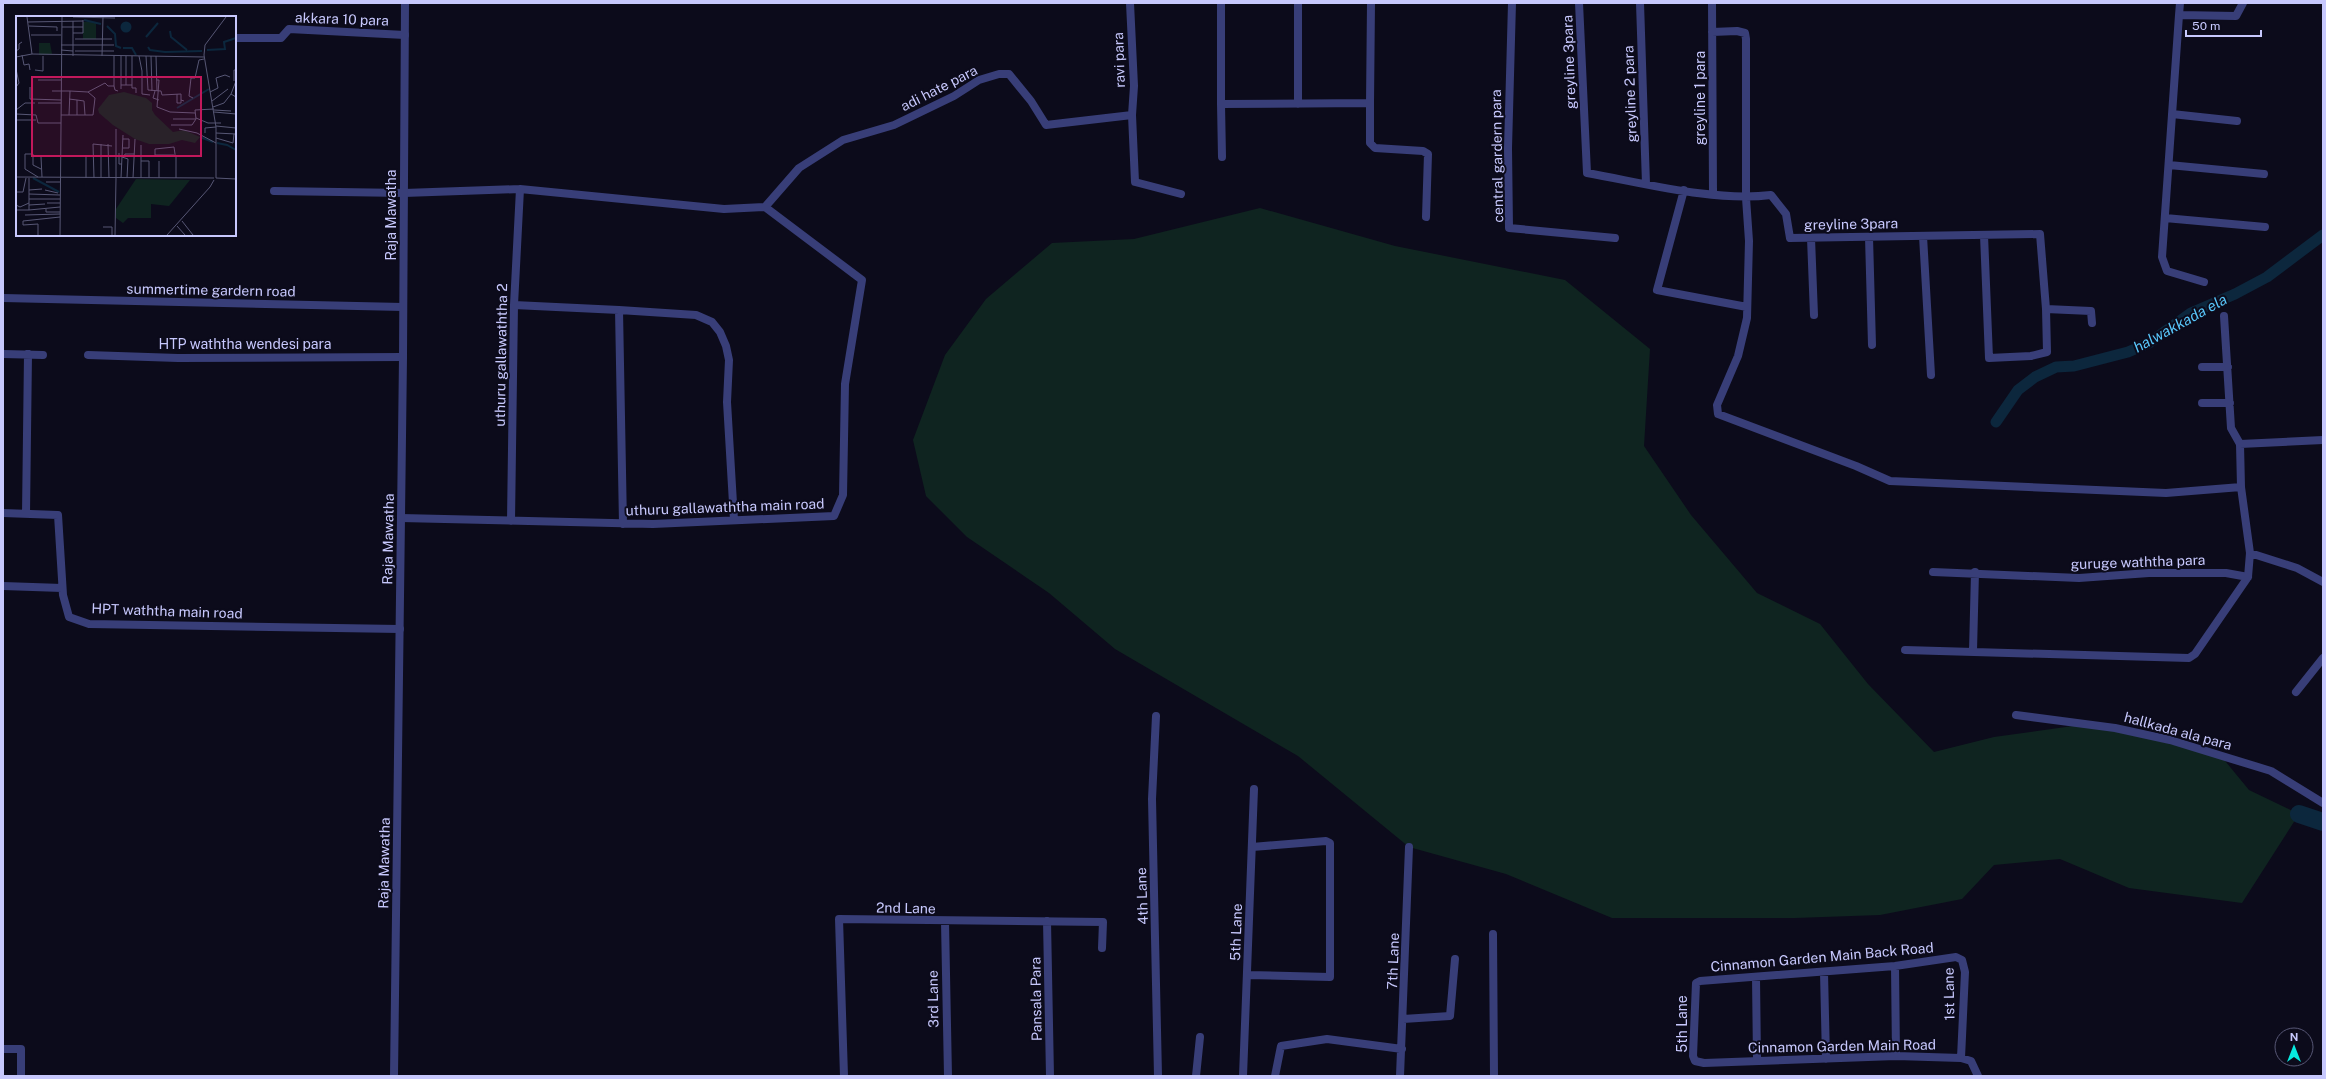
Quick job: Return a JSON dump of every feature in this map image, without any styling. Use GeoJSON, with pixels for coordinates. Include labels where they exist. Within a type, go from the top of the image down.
{"type":"FeatureCollection","features":[{"type":"Feature","properties":{"kind":"street","name":"Raja Mawatha"},"geometry":{"type":"LineString","coordinates":[[394,1076],[403,357],[405,3]]}},
{"type":"Feature","properties":{"kind":"street","name":"ravi para"},"geometry":{"type":"LineString","coordinates":[[1130,3],[1134,86],[1132,116]]}},
{"type":"Feature","properties":{"kind":"street"},"geometry":{"type":"LineString","coordinates":[[1221,3],[1222,157]]}},
{"type":"Feature","properties":{"kind":"street"},"geometry":{"type":"LineString","coordinates":[[1298,3],[1298,104]]}},
{"type":"Feature","properties":{"kind":"street"},"geometry":{"type":"LineString","coordinates":[[1371,3],[1370,143],[1375,148],[1423,151],[1428,154],[1426,217]]}},
{"type":"Feature","properties":{"kind":"street","name":"central gardern para"},"geometry":{"type":"LineString","coordinates":[[1512,3],[1508,140],[1509,228],[1615,238]]}},
{"type":"Feature","properties":{"kind":"street","name":"greyline 3para"},"geometry":{"type":"LineString","coordinates":[[1580,3],[1587,173],[1684,190],[1746,198],[1771,195],[1786,214],[1790,238],[2040,234],[2046,309]]}},
{"type":"Feature","properties":{"kind":"street","name":"greyline 2 para"},"geometry":{"type":"LineString","coordinates":[[1640,3],[1646,184]]}},
{"type":"Feature","properties":{"kind":"street","name":"greyline 1 para"},"geometry":{"type":"LineString","coordinates":[[1712,3],[1714,194]]}},
{"type":"Feature","properties":{"kind":"street"},"geometry":{"type":"LineString","coordinates":[[2180,3],[2162,257],[2166,271],[2204,282]]}},
{"type":"Feature","properties":{"kind":"street"},"geometry":{"type":"LineString","coordinates":[[2179,15],[2236,16],[2243,3]]}},
{"type":"Feature","properties":{"kind":"street","name":"akkara 10 para"},"geometry":{"type":"LineString","coordinates":[[236,38],[281,38],[289,29],[405,35]]}},
{"type":"Feature","properties":{"kind":"street"},"geometry":{"type":"LineString","coordinates":[[1712,32],[1737,31],[1745,34],[1746,198],[1749,241],[1747,307],[1738,356],[1717,405],[1718,414],[1856,466],[1890,481],[2166,493],[2241,487]]}},
{"type":"Feature","properties":{"kind":"street","name":"adi hate para"},"geometry":{"type":"LineString","coordinates":[[765,207],[799,168],[842,140],[894,125],[954,96],[979,80],[999,74],[1009,74],[1031,101],[1046,125],[1132,116]]}},
{"type":"Feature","properties":{"kind":"street"},"geometry":{"type":"LineString","coordinates":[[1221,104],[1370,103]]}},
{"type":"Feature","properties":{"kind":"street"},"geometry":{"type":"LineString","coordinates":[[2172,114],[2237,121]]}},
{"type":"Feature","properties":{"kind":"street"},"geometry":{"type":"LineString","coordinates":[[1132,116],[1135,182],[1181,194]]}},
{"type":"Feature","properties":{"kind":"street"},"geometry":{"type":"LineString","coordinates":[[2168,166],[2264,174]]}},
{"type":"Feature","properties":{"kind":"street"},"geometry":{"type":"LineString","coordinates":[[274,191],[404,193],[520,190],[724,209],[765,207]]}},
{"type":"Feature","properties":{"kind":"street","name":"uthuru gallawaththa 2"},"geometry":{"type":"LineString","coordinates":[[511,521],[514,304],[520,190]]}},
{"type":"Feature","properties":{"kind":"street"},"geometry":{"type":"LineString","coordinates":[[1684,190],[1657,290],[1747,307]]}},
{"type":"Feature","properties":{"kind":"street","name":"uthuru gallawaththa main road"},"geometry":{"type":"LineString","coordinates":[[401,518],[653,524],[834,516],[842,495],[845,384],[862,280],[765,207]]}},
{"type":"Feature","properties":{"kind":"street"},"geometry":{"type":"LineString","coordinates":[[2164,218],[2265,227]]}},
{"type":"Feature","properties":{"kind":"street"},"geometry":{"type":"LineString","coordinates":[[1984,234],[1989,358],[2032,356],[2047,352],[2046,309],[2091,311],[2092,323]]}},
{"type":"Feature","properties":{"kind":"street"},"geometry":{"type":"LineString","coordinates":[[1869,236],[1872,344]]}},
{"type":"Feature","properties":{"kind":"street"},"geometry":{"type":"LineString","coordinates":[[1923,236],[1931,374]]}},
{"type":"Feature","properties":{"kind":"street"},"geometry":{"type":"LineString","coordinates":[[1811,238],[1814,315]]}},
{"type":"Feature","properties":{"kind":"street","name":"summertime gardern road"},"geometry":{"type":"LineString","coordinates":[[3,298],[403,307]]}},
{"type":"Feature","properties":{"kind":"street"},"geometry":{"type":"LineString","coordinates":[[514,304],[696,314],[712,322],[720,332],[726,346],[729,360],[727,402],[734,520]]}},
{"type":"Feature","properties":{"kind":"street"},"geometry":{"type":"LineString","coordinates":[[619,310],[623,524]]}},
{"type":"Feature","properties":{"kind":"street"},"geometry":{"type":"LineString","coordinates":[[1905,650],[1973,651],[2034,655],[2189,658],[2195,654],[2248,577],[2250,553],[2241,487],[2240,444],[2231,428],[2224,316]]}},
{"type":"Feature","properties":{"kind":"street"},"geometry":{"type":"LineString","coordinates":[[3,354],[43,355]]}},
{"type":"Feature","properties":{"kind":"street"},"geometry":{"type":"LineString","coordinates":[[26,514],[28,354]]}},
{"type":"Feature","properties":{"kind":"street","name":"HTP waththa wendesi para"},"geometry":{"type":"LineString","coordinates":[[88,355],[178,358],[403,357]]}},
{"type":"Feature","properties":{"kind":"street"},"geometry":{"type":"LineString","coordinates":[[2202,367],[2228,367]]}},
{"type":"Feature","properties":{"kind":"street"},"geometry":{"type":"LineString","coordinates":[[2202,403],[2230,403]]}},
{"type":"Feature","properties":{"kind":"street"},"geometry":{"type":"LineString","coordinates":[[2240,444],[2323,440]]}},
{"type":"Feature","properties":{"kind":"street","name":"HPT waththa main road"},"geometry":{"type":"LineString","coordinates":[[3,513],[58,514],[62,588],[69,617],[89,624],[400,629]]}},
{"type":"Feature","properties":{"kind":"street"},"geometry":{"type":"LineString","coordinates":[[2250,553],[2297,568],[2323,582]]}},
{"type":"Feature","properties":{"kind":"street","name":"guruge waththa para"},"geometry":{"type":"LineString","coordinates":[[1933,572],[1975,572],[2079,578],[2148,572],[2226,573],[2248,577]]}},
{"type":"Feature","properties":{"kind":"street"},"geometry":{"type":"LineString","coordinates":[[1973,651],[1975,572]]}},
{"type":"Feature","properties":{"kind":"street"},"geometry":{"type":"LineString","coordinates":[[3,586],[62,588]]}},
{"type":"Feature","properties":{"kind":"street"},"geometry":{"type":"LineString","coordinates":[[2296,692],[2323,658]]}},
{"type":"Feature","properties":{"kind":"street","name":"hallkada ala para"},"geometry":{"type":"LineString","coordinates":[[2016,715],[2115,728],[2170,740],[2271,770],[2323,803]]}},
{"type":"Feature","properties":{"kind":"street","name":"4th Lane"},"geometry":{"type":"LineString","coordinates":[[1156,716],[1152,799],[1158,1076]]}},
{"type":"Feature","properties":{"kind":"street","name":"5th Lane"},"geometry":{"type":"LineString","coordinates":[[1243,1076],[1254,789]]}},
{"type":"Feature","properties":{"kind":"street"},"geometry":{"type":"LineString","coordinates":[[1247,975],[1330,977],[1330,842],[1326,841],[1252,847]]}},
{"type":"Feature","properties":{"kind":"street","name":"7th Lane"},"geometry":{"type":"LineString","coordinates":[[1400,1076],[1404,1019],[1409,847]]}},
{"type":"Feature","properties":{"kind":"street","name":"2nd Lane"},"geometry":{"type":"LineString","coordinates":[[844,1076],[839,919],[945,922],[1103,922],[1102,948]]}},
{"type":"Feature","properties":{"kind":"street","name":"Pansala Para"},"geometry":{"type":"LineString","coordinates":[[1047,921],[1050,1076]]}},
{"type":"Feature","properties":{"kind":"street","name":"3rd Lane"},"geometry":{"type":"LineString","coordinates":[[945,922],[948,1076]]}},
{"type":"Feature","properties":{"kind":"street"},"geometry":{"type":"LineString","coordinates":[[1493,934],[1494,1076]]}},
{"type":"Feature","properties":{"kind":"street","name":"Cinnamon Garden Main Back Road"},"geometry":{"type":"LineString","coordinates":[[1694,987],[1696,983],[1700,981],[1895,966],[1956,957]]}},
{"type":"Feature","properties":{"kind":"street","name":"1st Lane"},"geometry":{"type":"LineString","coordinates":[[1956,957],[1962,960],[1965,972],[1961,1058]]}},
{"type":"Feature","properties":{"kind":"street"},"geometry":{"type":"LineString","coordinates":[[1404,1019],[1450,1016],[1455,959]]}},
{"type":"Feature","properties":{"kind":"street"},"geometry":{"type":"LineString","coordinates":[[1895,966],[1896,1056]]}},
{"type":"Feature","properties":{"kind":"street"},"geometry":{"type":"LineString","coordinates":[[1824,972],[1826,1059]]}},
{"type":"Feature","properties":{"kind":"street"},"geometry":{"type":"LineString","coordinates":[[1756,977],[1757,1060]]}},
{"type":"Feature","properties":{"kind":"street","name":"5th Lane"},"geometry":{"type":"LineString","coordinates":[[1694,987],[1693,1056],[1695,1061]]}},
{"type":"Feature","properties":{"kind":"street"},"geometry":{"type":"LineString","coordinates":[[1196,1076],[1200,1037]]}},
{"type":"Feature","properties":{"kind":"street"},"geometry":{"type":"LineString","coordinates":[[1275,1076],[1281,1046],[1327,1039],[1402,1049]]}},
{"type":"Feature","properties":{"kind":"street"},"geometry":{"type":"LineString","coordinates":[[3,1049],[21,1049],[21,1076]]}},
{"type":"Feature","properties":{"kind":"street","name":"Cinnamon Garden Main Road"},"geometry":{"type":"LineString","coordinates":[[1695,1061],[1704,1063],[1896,1056],[1961,1058]]}},
{"type":"Feature","properties":{"kind":"street"},"geometry":{"type":"LineString","coordinates":[[1961,1058],[1971,1061],[1978,1076]]}},
{"type":"Feature","properties":{"kind":"green space"},"geometry":{"type":"Polygon","coordinates":[[[1260,208],[1395,246],[1565,280],[1650,349],[1644,446],[1691,515],[1757,593],[1820,624],[1868,684],[1934,752],[1994,737],[2087,724],[2221,756],[2249,790],[2299,814],[2242,903],[2129,888],[2060,859],[1994,865],[1962,899],[1880,915],[1795,918],[1612,918],[1506,874],[1409,847],[1298,756],[1115,649],[1049,593],[967,537],[926,496],[913,440],[945,355],[986,299],[1052,243],[1134,239],[1260,208]]]}},
{"type":"Feature","properties":{"kind":"waterway","name":"halwakkada ela"},"geometry":{"type":"LineString","coordinates":[[1996,422],[2018,390],[2035,377],[2056,367],[2074,366],[2128,352],[2149,343],[2191,313],[2235,294],[2267,277],[2323,235]]}},
{"type":"Feature","properties":{"kind":"waterway"},"geometry":{"type":"LineString","coordinates":[[2299,814],[2323,822]]}}]}
